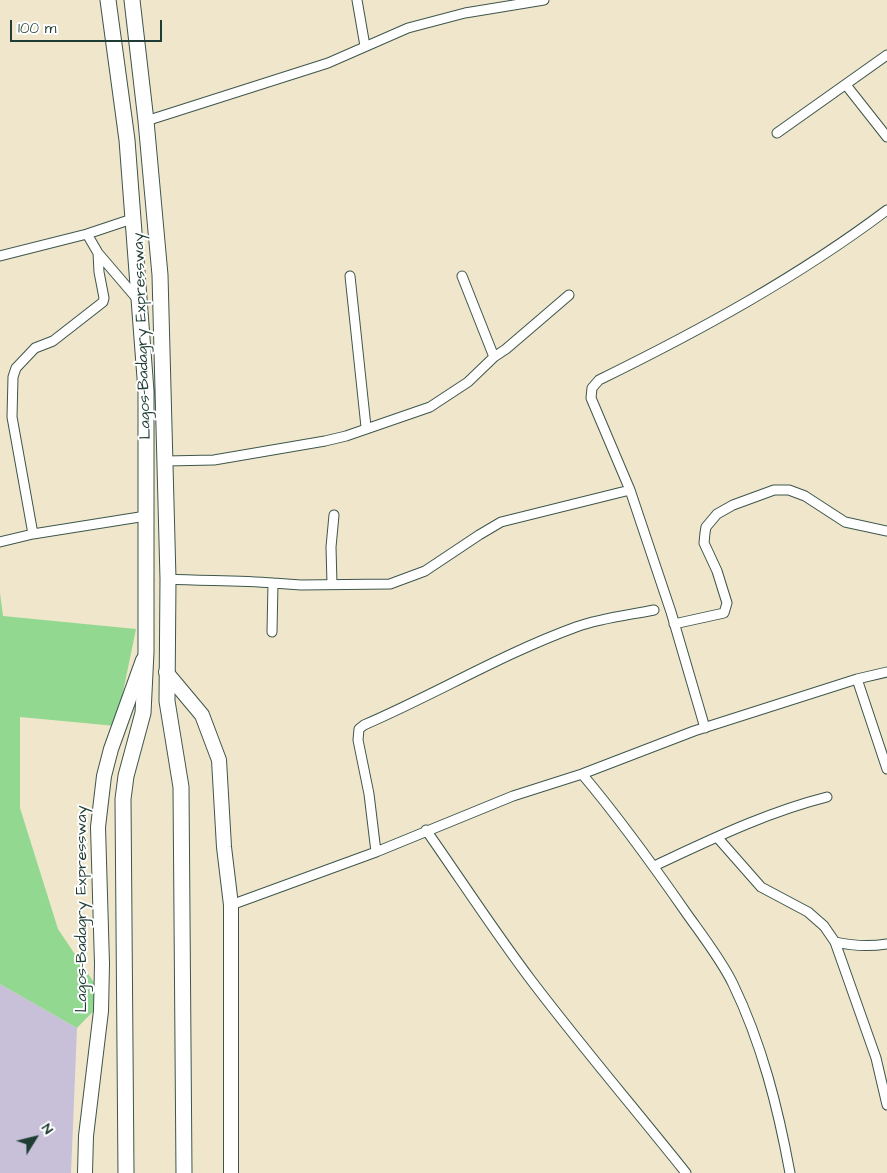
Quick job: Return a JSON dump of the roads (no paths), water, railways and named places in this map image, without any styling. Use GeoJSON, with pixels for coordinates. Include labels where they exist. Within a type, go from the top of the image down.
{"type":"FeatureCollection","features":[{"type":"Feature","properties":{"kind":"highway","name":"Lagos-Badagry Expressway"},"geometry":{"type":"LineString","coordinates":[[108,0],[127,140],[146,391],[146,652],[143,712],[126,776],[123,799],[126,1173]]}},
{"type":"Feature","properties":{"kind":"highway","name":"Lagos-Badagry Expressway"},"geometry":{"type":"LineString","coordinates":[[132,0],[158,250],[166,461],[168,579],[167,701],[181,787],[184,1173]]}},
{"type":"Feature","properties":{"kind":"main road","name":"Lagos-Badagry Expressway"},"geometry":{"type":"LineString","coordinates":[[85,1173],[86,1136],[101,1011],[102,964],[98,827],[104,776],[111,749],[146,652]]}},
{"type":"Feature","properties":{"kind":"main road"},"geometry":{"type":"LineString","coordinates":[[166,672],[202,715],[220,760],[224,838],[231,905],[231,1173]]}},
{"type":"Feature","properties":{"kind":"street"},"geometry":{"type":"LineString","coordinates":[[357,0],[365,46]]}},
{"type":"Feature","properties":{"kind":"street"},"geometry":{"type":"LineString","coordinates":[[146,121],[328,63],[408,28],[465,13],[544,0]]}},
{"type":"Feature","properties":{"kind":"street"},"geometry":{"type":"LineString","coordinates":[[777,133],[887,55]]}},
{"type":"Feature","properties":{"kind":"street"},"geometry":{"type":"LineString","coordinates":[[846,85],[887,137]]}},
{"type":"Feature","properties":{"kind":"street"},"geometry":{"type":"LineString","coordinates":[[705,728],[674,624],[630,490],[591,398],[592,388],[598,380],[669,346],[740,306],[855,234],[887,210]]}},
{"type":"Feature","properties":{"kind":"street"},"geometry":{"type":"LineString","coordinates":[[0,256],[88,234],[132,219]]}},
{"type":"Feature","properties":{"kind":"street"},"geometry":{"type":"LineString","coordinates":[[88,234],[98,253],[140,303]]}},
{"type":"Feature","properties":{"kind":"street"},"geometry":{"type":"LineString","coordinates":[[34,534],[12,417],[13,377],[16,368],[35,348],[53,341],[103,302],[98,253]]}},
{"type":"Feature","properties":{"kind":"street"},"geometry":{"type":"LineString","coordinates":[[350,276],[366,427]]}},
{"type":"Feature","properties":{"kind":"street"},"geometry":{"type":"LineString","coordinates":[[462,276],[494,357]]}},
{"type":"Feature","properties":{"kind":"street"},"geometry":{"type":"LineString","coordinates":[[166,461],[214,460],[325,441],[346,436],[366,427],[430,407],[468,382],[494,357],[569,295]]}},
{"type":"Feature","properties":{"kind":"street"},"geometry":{"type":"LineString","coordinates":[[168,579],[240,580],[300,585],[390,584],[425,571],[479,534],[501,522],[630,490]]}},
{"type":"Feature","properties":{"kind":"street"},"geometry":{"type":"LineString","coordinates":[[674,624],[724,613],[726,603],[717,572],[704,543],[706,527],[717,514],[733,505],[774,490],[789,490],[805,496],[845,522],[887,531]]}},
{"type":"Feature","properties":{"kind":"street"},"geometry":{"type":"LineString","coordinates":[[332,584],[331,548],[334,515]]}},
{"type":"Feature","properties":{"kind":"street"},"geometry":{"type":"LineString","coordinates":[[0,542],[34,534],[146,516]]}},
{"type":"Feature","properties":{"kind":"street"},"geometry":{"type":"LineString","coordinates":[[272,632],[273,583]]}},
{"type":"Feature","properties":{"kind":"street"},"geometry":{"type":"LineString","coordinates":[[376,852],[369,794],[358,740],[359,729],[512,652],[578,626],[654,610]]}},
{"type":"Feature","properties":{"kind":"street"},"geometry":{"type":"LineString","coordinates":[[231,905],[376,852],[513,796],[582,774],[705,728],[856,679],[887,672]]}},
{"type":"Feature","properties":{"kind":"street"},"geometry":{"type":"LineString","coordinates":[[856,679],[887,769]]}},
{"type":"Feature","properties":{"kind":"street"},"geometry":{"type":"LineString","coordinates":[[582,774],[623,823],[732,982],[754,1034],[769,1081],[782,1130],[790,1173]]}},
{"type":"Feature","properties":{"kind":"street"},"geometry":{"type":"LineString","coordinates":[[654,866],[717,837],[800,803],[827,797]]}},
{"type":"Feature","properties":{"kind":"street"},"geometry":{"type":"LineString","coordinates":[[426,830],[477,906],[532,980],[686,1173]]}},
{"type":"Feature","properties":{"kind":"street"},"geometry":{"type":"LineString","coordinates":[[717,837],[762,887],[808,912],[824,926],[835,942],[876,1058],[887,1105]]}},
{"type":"Feature","properties":{"kind":"street"},"geometry":{"type":"LineString","coordinates":[[835,942],[851,946],[868,947],[887,944]]}}]}
